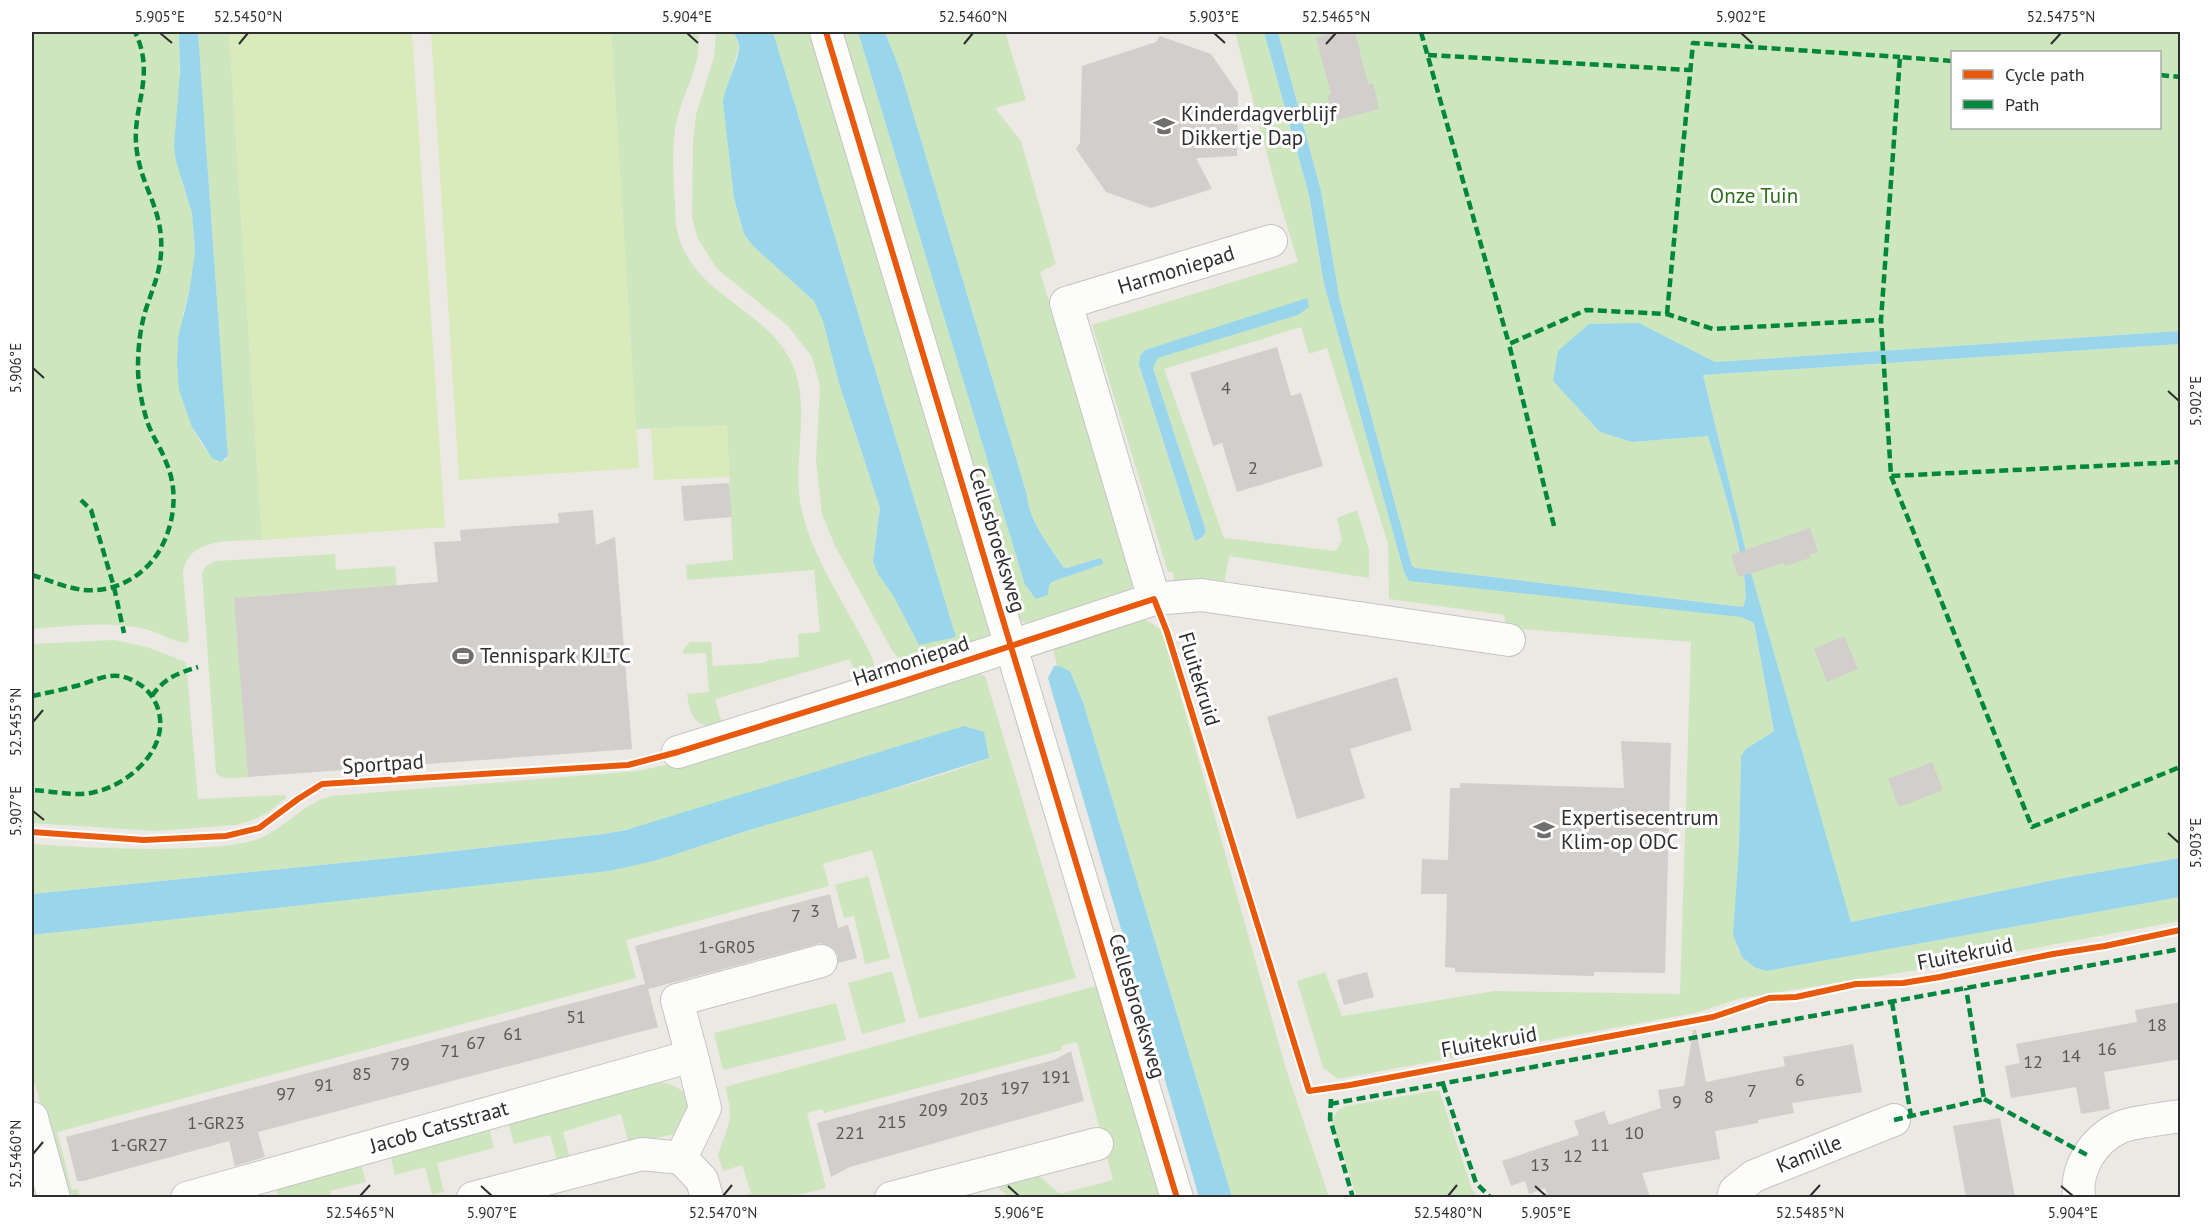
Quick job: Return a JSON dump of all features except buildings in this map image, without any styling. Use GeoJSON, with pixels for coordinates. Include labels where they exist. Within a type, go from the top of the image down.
{"type":"FeatureCollection","features":[{"type":"Feature","properties":{"kind":"street","name":"Cellesbroeksweg"},"geometry":{"type":"LineString","coordinates":[[826,32],[1177,1197]]}},
{"type":"Feature","properties":{"kind":"street","name":"Harmoniepad"},"geometry":{"type":"LineString","coordinates":[[1154,598],[1066,303],[1271,241]]}},
{"type":"Feature","properties":{"kind":"street","name":"Harmoniepad"},"geometry":{"type":"LineString","coordinates":[[678,752],[1154,598],[1202,595],[1509,640]]}},
{"type":"Feature","properties":{"kind":"street"},"geometry":{"type":"LineString","coordinates":[[681,1158],[705,1108],[677,1000],[822,961]]}},
{"type":"Feature","properties":{"kind":"street","name":"Jacob Catsstraat"},"geometry":{"type":"LineString","coordinates":[[186,1197],[692,1056]]}},
{"type":"Feature","properties":{"kind":"street"},"geometry":{"type":"LineString","coordinates":[[2079,1197],[2082,1167],[2087,1155],[2094,1147],[2122,1127],[2181,1116]]}},
{"type":"Feature","properties":{"kind":"street"},"geometry":{"type":"LineString","coordinates":[[32,1118],[54,1197]]}},
{"type":"Feature","properties":{"kind":"street","name":"Kamille"},"geometry":{"type":"LineString","coordinates":[[1733,1197],[1735,1191],[1754,1176],[1894,1120]]}},
{"type":"Feature","properties":{"kind":"street"},"geometry":{"type":"LineString","coordinates":[[891,1197],[1097,1144]]}},
{"type":"Feature","properties":{"kind":"street"},"geometry":{"type":"LineString","coordinates":[[473,1197],[642,1154],[681,1158],[702,1179],[707,1197]]}},
{"type":"Feature","properties":{"kind":"green space"},"geometry":{"type":"Polygon","coordinates":[[[32,32],[179,32],[181,178],[192,213],[195,252],[189,293],[183,313],[192,427],[201,443],[217,462],[226,460],[228,456],[198,32],[229,32],[262,540],[213,543],[193,553],[186,562],[183,575],[189,640],[186,643],[147,629],[127,626],[86,625],[32,629],[32,32]]]}},
{"type":"Feature","properties":{"kind":"green space"},"geometry":{"type":"Polygon","coordinates":[[[229,32],[412,32],[445,527],[262,540],[229,32]]]}},
{"type":"Feature","properties":{"kind":"green space"},"geometry":{"type":"Polygon","coordinates":[[[431,32],[611,32],[639,468],[459,480],[431,32]]]}},
{"type":"Feature","properties":{"kind":"green space"},"geometry":{"type":"Polygon","coordinates":[[[611,32],[698,32],[698,56],[679,112],[674,136],[676,225],[683,248],[694,267],[724,296],[774,337],[787,354],[795,371],[800,390],[799,488],[805,523],[823,567],[865,643],[874,664],[870,675],[858,684],[850,659],[715,699],[722,724],[713,726],[696,720],[690,709],[687,694],[709,692],[706,653],[683,654],[684,649],[690,642],[711,642],[713,666],[763,663],[769,660],[799,657],[798,634],[820,632],[814,570],[687,580],[686,565],[733,560],[727,426],[636,429],[611,32]]]}},
{"type":"Feature","properties":{"kind":"green space"},"geometry":{"type":"Polygon","coordinates":[[[716,32],[734,32],[739,47],[723,102],[739,218],[744,234],[753,246],[814,301],[824,321],[839,383],[880,508],[873,560],[878,574],[894,597],[956,637],[773,32],[812,32],[996,629],[981,646],[909,668],[893,652],[835,546],[822,514],[816,462],[820,386],[812,357],[788,326],[717,269],[697,237],[692,217],[693,140],[696,115],[714,57],[716,32]]]}},
{"type":"Feature","properties":{"kind":"green space"},"geometry":{"type":"Polygon","coordinates":[[[839,32],[858,32],[1025,585],[1032,595],[1048,591],[1052,582],[1103,564],[1100,558],[1067,568],[1063,567],[1040,533],[1032,515],[901,73],[885,32],[1005,32],[1026,100],[995,108],[1021,141],[1056,264],[1040,272],[1133,577],[1130,592],[1028,625],[1018,618],[839,32]]]}},
{"type":"Feature","properties":{"kind":"green space"},"geometry":{"type":"Polygon","coordinates":[[[1235,32],[1264,32],[1309,195],[1324,284],[1404,572],[1741,617],[1754,623],[1774,731],[1746,749],[1741,756],[1737,948],[1749,963],[1766,971],[2180,897],[2180,921],[1917,970],[1742,998],[1695,1013],[1338,1079],[1323,1068],[1297,981],[1325,972],[1342,1016],[1495,991],[1680,994],[1691,642],[1506,628],[1504,615],[1389,599],[1388,544],[1327,348],[1309,354],[1301,327],[1164,369],[1224,538],[1336,551],[1342,540],[1337,518],[1357,510],[1369,550],[1369,578],[1229,556],[1224,585],[1175,585],[1173,572],[1168,572],[1092,325],[1298,262],[1278,196],[1235,32]],[[1307,299],[1145,350],[1140,356],[1139,366],[1195,541],[1202,539],[1206,531],[1153,368],[1158,358],[1298,315],[1307,299]]]}},
{"type":"Feature","properties":{"kind":"green space","name":"Onze Tuin"},"geometry":{"type":"Polygon","coordinates":[[[1278,32],[2180,32],[2180,331],[1715,362],[1639,323],[1553,381],[1600,432],[1633,442],[1708,436],[1740,551],[1746,595],[1743,607],[1412,566],[1340,301],[1321,191],[1278,32]]]}},
{"type":"Feature","properties":{"kind":"green space"},"geometry":{"type":"Polygon","coordinates":[[[2180,344],[2180,858],[2059,879],[1851,922],[1752,576],[1703,375],[2180,344]]]}},
{"type":"Feature","properties":{"kind":"green space"},"geometry":{"type":"Polygon","coordinates":[[[727,425],[729,477],[654,480],[651,429],[727,425]]]}},
{"type":"Feature","properties":{"kind":"green space"},"geometry":{"type":"Polygon","coordinates":[[[335,554],[336,570],[395,566],[397,586],[235,598],[248,777],[219,776],[216,773],[202,573],[206,566],[216,561],[335,554]]]}},
{"type":"Feature","properties":{"kind":"green space"},"geometry":{"type":"Polygon","coordinates":[[[1140,616],[1162,630],[1286,1069],[1329,1197],[1232,1197],[1083,702],[1070,671],[1057,666],[1052,642],[1140,616]]]}},
{"type":"Feature","properties":{"kind":"green space"},"geometry":{"type":"Polygon","coordinates":[[[115,640],[147,647],[186,662],[198,799],[285,795],[286,798],[269,812],[236,825],[155,831],[32,823],[32,644],[115,640]]]}},
{"type":"Feature","properties":{"kind":"green space"},"geometry":{"type":"Polygon","coordinates":[[[981,674],[985,676],[1076,978],[919,1019],[872,850],[823,864],[829,886],[626,940],[636,978],[57,1132],[72,1190],[78,1189],[80,1197],[67,1197],[32,1074],[32,935],[609,871],[659,859],[806,813],[921,781],[989,758],[603,834],[421,855],[32,894],[32,844],[152,849],[237,844],[252,841],[273,832],[310,805],[331,796],[638,771],[688,760],[981,674]]]}},
{"type":"Feature","properties":{"kind":"green space"},"geometry":{"type":"Polygon","coordinates":[[[868,876],[890,958],[865,964],[854,916],[844,918],[835,885],[868,876]]]}},
{"type":"Feature","properties":{"kind":"green space"},"geometry":{"type":"Polygon","coordinates":[[[892,971],[906,1022],[862,1034],[848,983],[892,971]]]}},
{"type":"Feature","properties":{"kind":"green space"},"geometry":{"type":"Polygon","coordinates":[[[1103,984],[1166,1197],[1010,1197],[993,1184],[1034,1172],[1059,1193],[1063,1193],[1113,1180],[1077,1042],[1061,1046],[1062,1050],[824,1113],[822,1109],[807,1113],[826,1188],[789,1197],[739,1197],[751,1193],[742,1165],[723,1171],[718,1155],[730,1115],[725,1087],[1103,984]]]}},
{"type":"Feature","properties":{"kind":"green space"},"geometry":{"type":"Polygon","coordinates":[[[836,1003],[846,1040],[723,1070],[714,1033],[836,1003]]]}},
{"type":"Feature","properties":{"kind":"green space"},"geometry":{"type":"Polygon","coordinates":[[[659,1082],[671,1084],[680,1089],[694,1106],[681,1130],[674,1134],[629,1144],[621,1114],[563,1132],[570,1159],[558,1163],[550,1135],[514,1144],[508,1122],[659,1082]]]}},
{"type":"Feature","properties":{"kind":"green space"},"geometry":{"type":"Polygon","coordinates":[[[1439,1090],[1472,1189],[1478,1197],[1357,1197],[1331,1120],[1338,1110],[1346,1106],[1439,1090]]]}},
{"type":"Feature","properties":{"kind":"green space"},"geometry":{"type":"Polygon","coordinates":[[[489,1128],[494,1148],[437,1163],[444,1192],[432,1195],[425,1167],[395,1175],[390,1154],[489,1128]]]}},
{"type":"Feature","properties":{"kind":"green space"},"geometry":{"type":"Polygon","coordinates":[[[360,1161],[366,1182],[330,1191],[331,1198],[278,1197],[275,1184],[360,1161]]]}},
{"type":"Feature","properties":{"kind":"water"},"geometry":{"type":"Polygon","coordinates":[[[179,32],[198,32],[228,456],[221,462],[213,459],[192,427],[179,390],[178,338],[189,293],[195,252],[192,213],[176,161],[174,146],[180,73],[179,32]]]}},
{"type":"Feature","properties":{"kind":"water"},"geometry":{"type":"Polygon","coordinates":[[[734,32],[773,32],[956,637],[919,645],[894,597],[878,574],[873,561],[880,508],[839,383],[823,321],[814,301],[753,246],[744,234],[734,198],[723,102],[739,50],[734,32]]]}},
{"type":"Feature","properties":{"kind":"water"},"geometry":{"type":"Polygon","coordinates":[[[858,32],[885,32],[901,73],[1036,524],[1063,567],[1067,568],[1100,558],[1103,561],[1103,564],[1052,582],[1049,585],[1048,595],[1036,599],[1025,585],[858,32]]]}},
{"type":"Feature","properties":{"kind":"water"},"geometry":{"type":"Polygon","coordinates":[[[1264,32],[1278,32],[1321,191],[1340,301],[1412,566],[1416,568],[1743,607],[1746,595],[1740,551],[1708,436],[1632,442],[1600,432],[1553,381],[1558,351],[1589,324],[1639,323],[1715,362],[2180,331],[2180,344],[1703,375],[1752,576],[1851,922],[2059,879],[2180,858],[2180,897],[1766,971],[1754,967],[1742,957],[1733,935],[1739,848],[1741,756],[1746,749],[1774,731],[1754,623],[1741,617],[1409,581],[1404,572],[1324,284],[1309,195],[1264,32]]]}},
{"type":"Feature","properties":{"kind":"water"},"geometry":{"type":"Polygon","coordinates":[[[1307,298],[1309,307],[1298,315],[1158,358],[1153,368],[1206,531],[1202,538],[1195,541],[1139,365],[1140,356],[1145,350],[1307,298]]]}},
{"type":"Feature","properties":{"kind":"water"},"geometry":{"type":"Polygon","coordinates":[[[1054,666],[1070,671],[1083,702],[1232,1197],[1199,1197],[1048,678],[1054,666]]]}},
{"type":"Feature","properties":{"kind":"water"},"geometry":{"type":"Polygon","coordinates":[[[964,726],[984,732],[989,758],[654,861],[609,871],[32,935],[32,894],[421,855],[626,830],[964,726]]]}},
{"type":"Feature","properties":{"kind":"marked path"},"geometry":{"type":"LineString","coordinates":[[32,575],[84,590],[119,585],[148,566],[162,546],[170,526],[173,504],[170,472],[147,421],[138,375],[141,331],[159,268],[161,238],[156,212],[143,177],[137,152],[137,121],[144,64],[135,32]]}},
{"type":"Feature","properties":{"kind":"marked path"},"geometry":{"type":"LineString","coordinates":[[1421,32],[1509,344]]}},
{"type":"Feature","properties":{"kind":"marked path"},"geometry":{"type":"LineString","coordinates":[[1667,314],[1693,43],[1900,57]]}},
{"type":"Feature","properties":{"kind":"marked path"},"geometry":{"type":"LineString","coordinates":[[1428,55],[1690,70]]}},
{"type":"Feature","properties":{"kind":"marked path"},"geometry":{"type":"LineString","coordinates":[[1951,61],[1900,57],[1881,320],[1891,476],[2180,462]]}},
{"type":"Feature","properties":{"kind":"marked path"},"geometry":{"type":"LineString","coordinates":[[2161,75],[2180,77]]}},
{"type":"Feature","properties":{"kind":"marked path"},"geometry":{"type":"LineString","coordinates":[[1554,526],[1509,344],[1586,310],[1667,314],[1713,329],[1881,320]]}},
{"type":"Feature","properties":{"kind":"marked path"},"geometry":{"type":"LineString","coordinates":[[1891,476],[2032,827],[2180,767]]}},
{"type":"Feature","properties":{"kind":"marked path"},"geometry":{"type":"LineString","coordinates":[[81,500],[91,510],[114,587],[124,633]]}},
{"type":"Feature","properties":{"kind":"marked path"},"geometry":{"type":"LineString","coordinates":[[152,696],[172,677],[198,667]]}},
{"type":"Feature","properties":{"kind":"marked path"},"geometry":{"type":"LineString","coordinates":[[32,696],[103,677],[125,677],[135,681],[153,698],[159,714],[160,729],[156,744],[148,757],[137,769],[110,787],[79,794],[32,790]]}},
{"type":"Feature","properties":{"kind":"marked path"},"geometry":{"type":"LineString","coordinates":[[1330,1104],[2180,949]]}},
{"type":"Feature","properties":{"kind":"marked path"},"geometry":{"type":"LineString","coordinates":[[1894,1120],[1984,1099],[1966,988]]}},
{"type":"Feature","properties":{"kind":"marked path"},"geometry":{"type":"LineString","coordinates":[[1892,1002],[1911,1116]]}},
{"type":"Feature","properties":{"kind":"marked path"},"geometry":{"type":"LineString","coordinates":[[1443,1084],[1476,1183],[1491,1198]]}},
{"type":"Feature","properties":{"kind":"marked path"},"geometry":{"type":"LineString","coordinates":[[1331,1099],[1330,1119],[1353,1198]]}},
{"type":"Feature","properties":{"kind":"marked path"},"geometry":{"type":"LineString","coordinates":[[1984,1099],[2087,1155]]}},
{"type":"Feature","properties":{"kind":"cycle path"},"geometry":{"type":"LineString","coordinates":[[826,32],[1177,1198]]}},
{"type":"Feature","properties":{"kind":"cycle path","name":"Fluitekruid"},"geometry":{"type":"LineString","coordinates":[[32,832],[144,840],[226,836],[259,828],[322,784],[628,765],[678,752],[898,683],[1154,599],[1167,632],[1309,1091],[1713,1017],[1769,998],[1796,997],[1856,984],[1903,983],[1940,977],[2180,930]]}},
{"type":"Feature","properties":{"kind":"place","name":"Kinderdagverblijf Dikkertje Dap"},"geometry":{"type":"Point","coordinates":[1164,126]}},
{"type":"Feature","properties":{"kind":"place","name":"Tennispark KJLTC"},"geometry":{"type":"Point","coordinates":[463,656]}},
{"type":"Feature","properties":{"kind":"place","name":"Expertisecentrum Klim-op ODC"},"geometry":{"type":"Point","coordinates":[1544,830]}}]}
